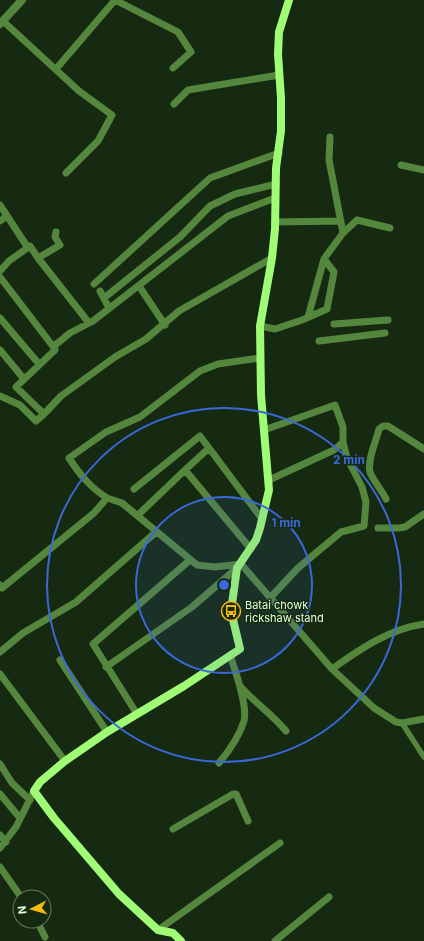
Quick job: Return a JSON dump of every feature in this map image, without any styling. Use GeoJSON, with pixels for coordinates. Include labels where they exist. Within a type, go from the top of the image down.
{"type":"FeatureCollection","features":[{"type":"Feature","properties":{"kind":"main road"},"geometry":{"type":"LineString","coordinates":[[181,941],[173,934],[158,930],[119,894],[54,818],[34,791],[40,782],[65,761],[107,732],[184,686],[240,649],[231,611],[239,566],[251,549],[260,528],[268,496],[269,480],[264,430],[260,358],[260,326],[272,258],[275,222],[276,168],[279,153],[282,98],[279,75],[279,32],[289,0]]}},
{"type":"Feature","properties":{"kind":"street"},"geometry":{"type":"LineString","coordinates":[[22,0],[2,22],[79,91],[112,115],[98,141],[66,173]]}},
{"type":"Feature","properties":{"kind":"street"},"geometry":{"type":"LineString","coordinates":[[56,69],[115,0],[178,32],[191,52],[173,68]]}},
{"type":"Feature","properties":{"kind":"street"},"geometry":{"type":"LineString","coordinates":[[174,104],[188,90],[279,75]]}},
{"type":"Feature","properties":{"kind":"street"},"geometry":{"type":"LineString","coordinates":[[330,137],[328,160],[343,233]]}},
{"type":"Feature","properties":{"kind":"street"},"geometry":{"type":"LineString","coordinates":[[94,284],[210,178],[279,153]]}},
{"type":"Feature","properties":{"kind":"street"},"geometry":{"type":"LineString","coordinates":[[401,165],[424,170]]}},
{"type":"Feature","properties":{"kind":"street"},"geometry":{"type":"LineString","coordinates":[[104,298],[180,237],[210,206],[235,194],[276,184]]}},
{"type":"Feature","properties":{"kind":"street"},"geometry":{"type":"LineString","coordinates":[[44,414],[16,387],[55,350],[54,346],[70,333],[89,323],[110,308],[228,216],[275,198]]}},
{"type":"Feature","properties":{"kind":"street"},"geometry":{"type":"LineString","coordinates":[[0,205],[28,248]]}},
{"type":"Feature","properties":{"kind":"street"},"geometry":{"type":"LineString","coordinates":[[0,221],[7,216]]}},
{"type":"Feature","properties":{"kind":"street"},"geometry":{"type":"LineString","coordinates":[[326,256],[343,233],[357,220],[390,228]]}},
{"type":"Feature","properties":{"kind":"street"},"geometry":{"type":"LineString","coordinates":[[275,222],[341,221]]}},
{"type":"Feature","properties":{"kind":"street"},"geometry":{"type":"LineString","coordinates":[[38,258],[60,245],[55,237],[56,232]]}},
{"type":"Feature","properties":{"kind":"street"},"geometry":{"type":"LineString","coordinates":[[0,271],[9,261],[30,246],[89,323]]}},
{"type":"Feature","properties":{"kind":"street"},"geometry":{"type":"LineString","coordinates":[[0,396],[20,405],[36,421],[61,396],[165,325],[179,311],[272,258]]}},
{"type":"Feature","properties":{"kind":"street"},"geometry":{"type":"LineString","coordinates":[[260,326],[275,329],[308,317],[327,309],[334,272],[324,259],[308,317]]}},
{"type":"Feature","properties":{"kind":"street"},"geometry":{"type":"LineString","coordinates":[[0,277],[55,350]]}},
{"type":"Feature","properties":{"kind":"street"},"geometry":{"type":"LineString","coordinates":[[139,286],[165,325]]}},
{"type":"Feature","properties":{"kind":"street"},"geometry":{"type":"LineString","coordinates":[[100,291],[110,308]]}},
{"type":"Feature","properties":{"kind":"street"},"geometry":{"type":"LineString","coordinates":[[0,318],[39,364]]}},
{"type":"Feature","properties":{"kind":"street"},"geometry":{"type":"LineString","coordinates":[[334,324],[388,320]]}},
{"type":"Feature","properties":{"kind":"street"},"geometry":{"type":"LineString","coordinates":[[319,341],[385,333]]}},
{"type":"Feature","properties":{"kind":"street"},"geometry":{"type":"LineString","coordinates":[[0,350],[24,379]]}},
{"type":"Feature","properties":{"kind":"street"},"geometry":{"type":"LineString","coordinates":[[260,358],[218,364],[200,371],[140,417],[106,432],[70,458],[83,479],[93,490],[107,498],[122,503],[197,565],[215,567],[239,566],[270,598],[332,669],[374,708],[396,722],[402,723],[424,719]]}},
{"type":"Feature","properties":{"kind":"street"},"geometry":{"type":"LineString","coordinates":[[264,430],[335,405],[343,427],[343,442],[347,458],[362,487],[366,502],[364,526],[341,532],[298,568],[270,598]]}},
{"type":"Feature","properties":{"kind":"street"},"geometry":{"type":"LineString","coordinates":[[386,499],[382,489],[370,473],[370,464],[379,429],[383,426],[388,426],[424,450]]}},
{"type":"Feature","properties":{"kind":"street"},"geometry":{"type":"LineString","coordinates":[[134,489],[200,436],[262,519]]}},
{"type":"Feature","properties":{"kind":"street"},"geometry":{"type":"LineString","coordinates":[[269,480],[334,450],[343,442]]}},
{"type":"Feature","properties":{"kind":"street"},"geometry":{"type":"LineString","coordinates":[[138,515],[209,448]]}},
{"type":"Feature","properties":{"kind":"street"},"geometry":{"type":"LineString","coordinates":[[185,470],[251,549]]}},
{"type":"Feature","properties":{"kind":"street"},"geometry":{"type":"LineString","coordinates":[[1,588],[94,513],[107,498]]}},
{"type":"Feature","properties":{"kind":"street"},"geometry":{"type":"LineString","coordinates":[[378,528],[405,527],[424,514]]}},
{"type":"Feature","properties":{"kind":"street"},"geometry":{"type":"LineString","coordinates":[[0,652],[23,633],[76,602],[156,532]]}},
{"type":"Feature","properties":{"kind":"street"},"geometry":{"type":"LineString","coordinates":[[137,714],[106,667],[93,644],[190,560]]}},
{"type":"Feature","properties":{"kind":"street"},"geometry":{"type":"LineString","coordinates":[[106,667],[192,607],[239,566]]}},
{"type":"Feature","properties":{"kind":"street"},"geometry":{"type":"LineString","coordinates":[[332,669],[382,637],[408,626],[424,624]]}},
{"type":"Feature","properties":{"kind":"street"},"geometry":{"type":"LineString","coordinates":[[219,763],[232,748],[244,720],[241,686],[230,655]]}},
{"type":"Feature","properties":{"kind":"street"},"geometry":{"type":"LineString","coordinates":[[60,660],[107,732]]}},
{"type":"Feature","properties":{"kind":"street"},"geometry":{"type":"LineString","coordinates":[[0,674],[65,761]]}},
{"type":"Feature","properties":{"kind":"street"},"geometry":{"type":"LineString","coordinates":[[241,686],[257,704],[273,715],[286,730]]}},
{"type":"Feature","properties":{"kind":"street"},"geometry":{"type":"LineString","coordinates":[[402,723],[424,758]]}},
{"type":"Feature","properties":{"kind":"street"},"geometry":{"type":"LineString","coordinates":[[0,764],[12,783],[30,800]]}},
{"type":"Feature","properties":{"kind":"street"},"geometry":{"type":"LineString","coordinates":[[0,848],[6,842],[34,791]]}},
{"type":"Feature","properties":{"kind":"street"},"geometry":{"type":"LineString","coordinates":[[0,794],[20,818]]}},
{"type":"Feature","properties":{"kind":"street"},"geometry":{"type":"LineString","coordinates":[[173,829],[233,794],[236,794],[248,821]]}},
{"type":"Feature","properties":{"kind":"street"},"geometry":{"type":"LineString","coordinates":[[0,835],[6,842]]}},
{"type":"Feature","properties":{"kind":"street"},"geometry":{"type":"LineString","coordinates":[[158,930],[280,843]]}},
{"type":"Feature","properties":{"kind":"street"},"geometry":{"type":"LineString","coordinates":[[0,867],[15,889]]}},
{"type":"Feature","properties":{"kind":"street"},"geometry":{"type":"LineString","coordinates":[[275,941],[329,897]]}},
{"type":"Feature","properties":{"kind":"street"},"geometry":{"type":"LineString","coordinates":[[41,929],[45,938]]}},
{"type":"Feature","properties":{"kind":"place","name":"Batai chowk rickshaw stand"},"geometry":{"type":"Point","coordinates":[231,611]}}]}
